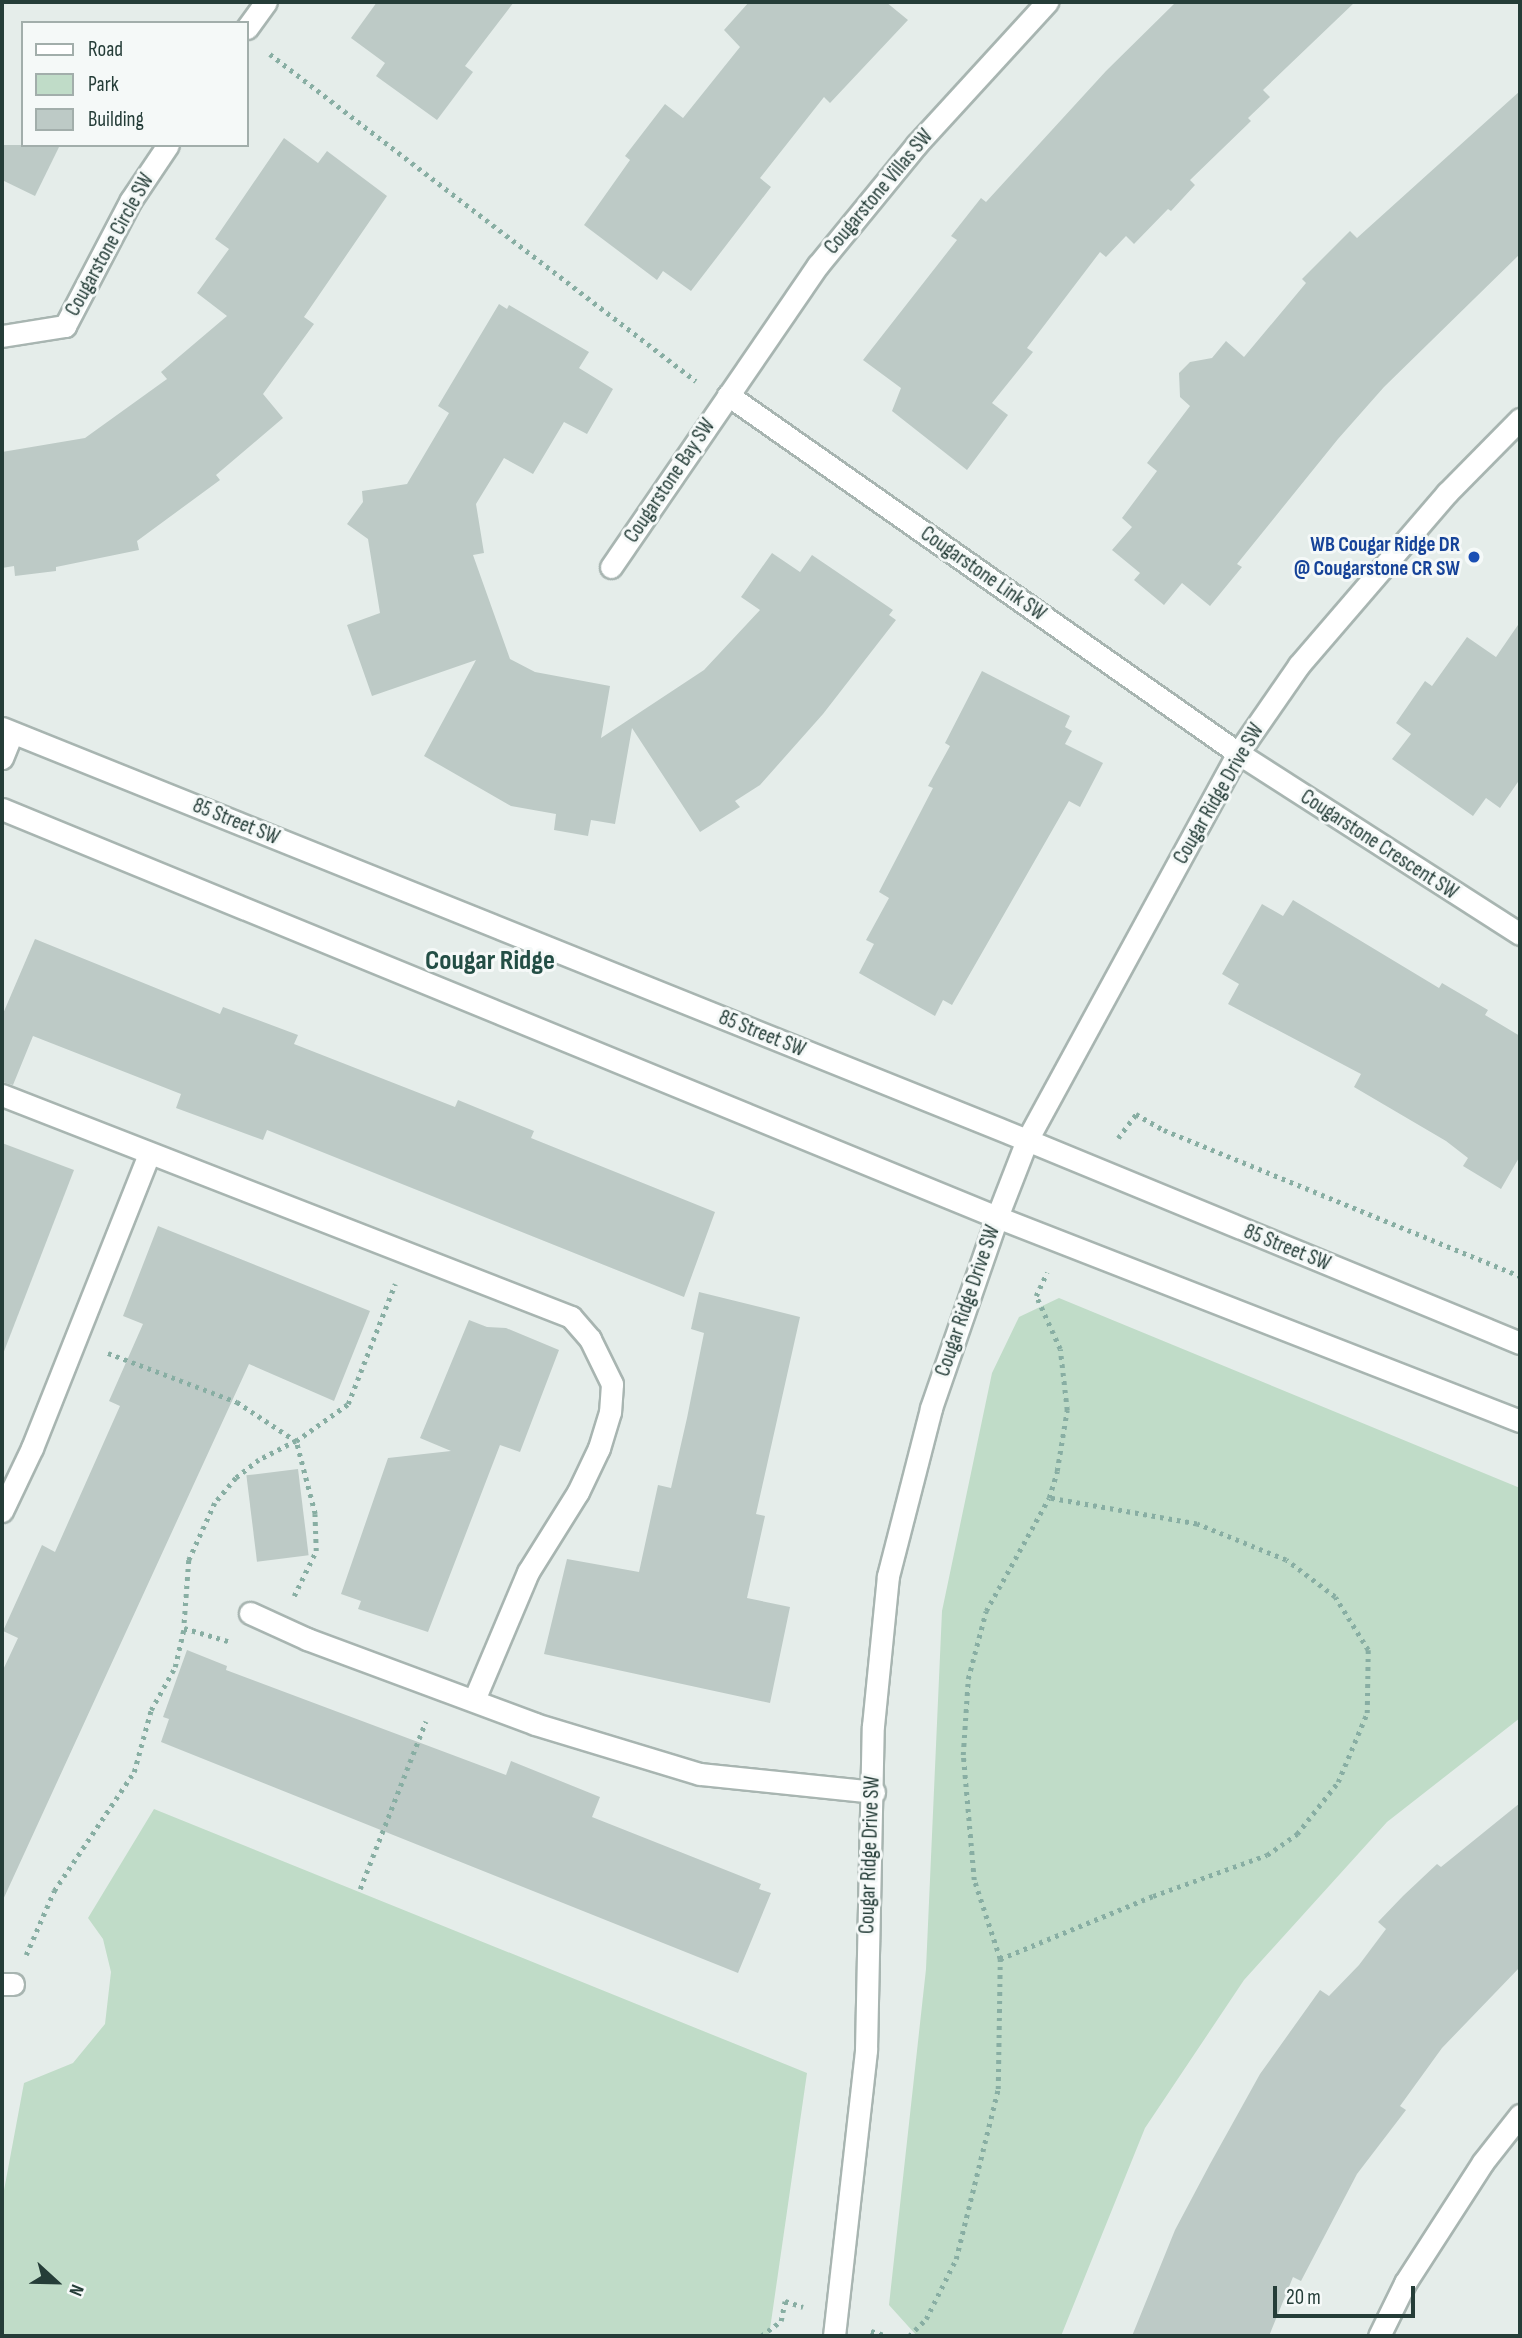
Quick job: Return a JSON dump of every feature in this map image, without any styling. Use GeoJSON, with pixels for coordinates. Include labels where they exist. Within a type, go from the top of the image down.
{"type":"FeatureCollection","features":[{"type":"Feature","properties":{"kind":"street"},"geometry":{"type":"LineString","coordinates":[[252,36],[266,2]]}},
{"type":"Feature","properties":{"kind":"street","name":"Cougarstone Villas SW"},"geometry":{"type":"LineString","coordinates":[[728,395],[818,265],[917,144],[1047,2]]}},
{"type":"Feature","properties":{"kind":"street","name":"Cougarstone Circle SW"},"geometry":{"type":"LineString","coordinates":[[2,336],[65,326],[131,200],[167,147]]}},
{"type":"Feature","properties":{"kind":"street","name":"Cougarstone Bay SW"},"geometry":{"type":"LineString","coordinates":[[611,568],[728,395]]}},
{"type":"Feature","properties":{"kind":"street","name":"Cougarstone Link SW"},"geometry":{"type":"LineString","coordinates":[[728,395],[1238,753]]}},
{"type":"Feature","properties":{"kind":"street","name":"Cougar Ridge Drive SW"},"geometry":{"type":"LineString","coordinates":[[834,2336],[866,2050],[867,1916],[874,1792],[873,1726],[888,1576],[931,1408],[997,1217],[1027,1140],[1238,753],[1299,665],[1447,493],[1520,419]]}},
{"type":"Feature","properties":{"kind":"street"},"geometry":{"type":"LineString","coordinates":[[2,758],[7,731]]}},
{"type":"Feature","properties":{"kind":"street","name":"85 Street SW"},"geometry":{"type":"LineString","coordinates":[[7,731],[1027,1140],[1520,1343]]}},
{"type":"Feature","properties":{"kind":"street","name":"Cougarstone Crescent SW"},"geometry":{"type":"LineString","coordinates":[[1238,753],[1520,934]]}},
{"type":"Feature","properties":{"kind":"street"},"geometry":{"type":"LineString","coordinates":[[2,809],[997,1217],[1520,1421]]}},
{"type":"Feature","properties":{"kind":"street"},"geometry":{"type":"LineString","coordinates":[[2,1095],[571,1317],[604,1359],[612,1384],[610,1412],[599,1448],[578,1492],[528,1572],[474,1700]]}},
{"type":"Feature","properties":{"kind":"street"},"geometry":{"type":"LineString","coordinates":[[2,1511],[75,1341],[149,1154]]}},
{"type":"Feature","properties":{"kind":"street"},"geometry":{"type":"LineString","coordinates":[[250,1613],[535,1724],[700,1774],[874,1792]]}},
{"type":"Feature","properties":{"kind":"street"},"geometry":{"type":"LineString","coordinates":[[1380,2336],[1412,2272],[1483,2162],[1520,2115]]}},
{"type":"Feature","properties":{"kind":"path"},"geometry":{"type":"LineString","coordinates":[[252,36],[696,381],[728,395]]}},
{"type":"Feature","properties":{"kind":"path"},"geometry":{"type":"LineString","coordinates":[[1136,1114],[1164,1130],[1520,1276]]}},
{"type":"Feature","properties":{"kind":"path"},"geometry":{"type":"LineString","coordinates":[[8,1984],[54,1891],[134,1772],[151,1710],[175,1667],[184,1628],[189,1560],[215,1503],[258,1460],[296,1441],[348,1404],[408,1253]]}},
{"type":"Feature","properties":{"kind":"path"},"geometry":{"type":"LineString","coordinates":[[909,2336],[926,2319],[956,2259],[981,2170],[998,2090],[1000,1959],[974,1880],[962,1755],[968,1679],[986,1611],[1049,1497],[1067,1410],[1060,1349],[1036,1296]]}},
{"type":"Feature","properties":{"kind":"path"},"geometry":{"type":"LineString","coordinates":[[75,1341],[237,1402],[296,1441],[315,1514],[316,1551],[279,1625]]}},
{"type":"Feature","properties":{"kind":"path"},"geometry":{"type":"LineString","coordinates":[[1000,1959],[1153,1896],[1267,1855],[1297,1834],[1338,1782],[1367,1713],[1368,1650],[1335,1597],[1286,1560],[1197,1524],[1049,1497]]}},
{"type":"Feature","properties":{"kind":"path"},"geometry":{"type":"LineString","coordinates":[[184,1628],[240,1645],[250,1613]]}},
{"type":"Feature","properties":{"kind":"path"},"geometry":{"type":"LineString","coordinates":[[360,1889],[439,1688]]}},
{"type":"Feature","properties":{"kind":"path"},"geometry":{"type":"LineString","coordinates":[[761,2336],[781,2320],[785,2301]]}},
{"type":"Feature","properties":{"kind":"green space"},"geometry":{"type":"Polygon","coordinates":[[[1059,1298],[1520,1488],[1520,1718],[1387,1822],[1244,1980],[1145,2128],[1061,2336],[917,2336],[889,2305],[926,1969],[942,1611],[992,1373],[1019,1317],[1059,1298]]]}},
{"type":"Feature","properties":{"kind":"green space"},"geometry":{"type":"Polygon","coordinates":[[[154,1809],[807,2073],[769,2336],[2,2336],[2,2201],[24,2083],[73,2063],[105,2024],[111,1972],[103,1939],[88,1918],[154,1809]]]}},
{"type":"Feature","properties":{"kind":"building"},"geometry":{"type":"Polygon","coordinates":[[[377,2],[514,2],[465,66],[473,72],[437,120],[376,76],[385,63],[351,38],[377,2]]]}},
{"type":"Feature","properties":{"kind":"building"},"geometry":{"type":"Polygon","coordinates":[[[749,2],[886,2],[908,20],[830,103],[824,97],[760,178],[771,187],[691,291],[663,271],[657,280],[584,225],[630,160],[625,156],[665,104],[683,118],[740,47],[724,30],[749,2]]]}},
{"type":"Feature","properties":{"kind":"building"},"geometry":{"type":"Polygon","coordinates":[[[1176,2],[1355,2],[1263,90],[1270,97],[1248,118],[1251,121],[1190,180],[1195,185],[1171,211],[1168,209],[1134,244],[1126,236],[1106,257],[1100,252],[1027,348],[1033,352],[992,403],[1008,415],[967,470],[892,411],[901,388],[863,360],[957,240],[951,236],[981,198],[986,202],[1106,71],[1176,2]]]}},
{"type":"Feature","properties":{"kind":"building"},"geometry":{"type":"Polygon","coordinates":[[[1520,91],[1520,254],[1384,387],[1338,439],[1237,564],[1242,567],[1210,606],[1182,583],[1164,605],[1134,580],[1140,573],[1112,550],[1132,527],[1122,518],[1157,471],[1147,463],[1190,406],[1180,397],[1179,373],[1190,362],[1212,358],[1226,341],[1244,357],[1306,283],[1302,279],[1350,231],[1357,238],[1520,91]]]}},
{"type":"Feature","properties":{"kind":"building"},"geometry":{"type":"Polygon","coordinates":[[[284,138],[318,163],[327,151],[387,196],[304,317],[314,324],[263,394],[283,418],[216,475],[220,480],[137,541],[139,550],[56,567],[56,571],[15,576],[14,566],[2,568],[2,452],[85,438],[167,379],[161,372],[227,316],[197,293],[229,249],[215,239],[284,138]]]}},
{"type":"Feature","properties":{"kind":"building"},"geometry":{"type":"Polygon","coordinates":[[[2,145],[59,147],[35,196],[2,180],[2,145]]]}},
{"type":"Feature","properties":{"kind":"building"},"geometry":{"type":"Polygon","coordinates":[[[499,304],[507,309],[509,305],[589,352],[579,368],[613,389],[587,434],[564,422],[533,474],[504,458],[476,504],[484,553],[473,555],[510,659],[535,672],[610,686],[601,738],[704,670],[760,610],[741,597],[772,553],[800,572],[812,555],[893,610],[889,615],[896,620],[823,714],[760,785],[735,801],[740,807],[700,832],[632,728],[615,824],[591,820],[588,836],[554,830],[556,814],[511,806],[424,756],[476,660],[372,696],[347,625],[380,613],[368,539],[347,524],[363,502],[362,491],[407,484],[449,413],[438,406],[499,304]]]}},
{"type":"Feature","properties":{"kind":"building"},"geometry":{"type":"Polygon","coordinates":[[[1520,622],[1520,779],[1500,808],[1486,798],[1473,816],[1392,759],[1411,734],[1396,723],[1425,681],[1432,686],[1467,637],[1496,657],[1520,622]]]}},
{"type":"Feature","properties":{"kind":"building"},"geometry":{"type":"Polygon","coordinates":[[[982,671],[1070,716],[1065,727],[1072,731],[1065,744],[1103,763],[1080,807],[1069,801],[952,1005],[943,1000],[935,1016],[859,973],[874,944],[866,940],[889,898],[879,892],[933,788],[928,786],[950,746],[945,743],[982,671]]]}},
{"type":"Feature","properties":{"kind":"building"},"geometry":{"type":"Polygon","coordinates":[[[1293,900],[1439,988],[1442,983],[1488,1010],[1485,1015],[1520,1036],[1520,1156],[1501,1189],[1463,1166],[1468,1158],[1446,1141],[1354,1087],[1361,1074],[1228,1004],[1239,984],[1222,974],[1262,904],[1283,916],[1293,900]]]}},
{"type":"Feature","properties":{"kind":"building"},"geometry":{"type":"Polygon","coordinates":[[[35,939],[220,1014],[223,1007],[298,1035],[294,1044],[455,1107],[458,1100],[534,1131],[531,1138],[715,1212],[684,1297],[267,1130],[263,1140],[176,1108],[181,1094],[33,1036],[13,1085],[2,1082],[2,1016],[35,939]]]}},
{"type":"Feature","properties":{"kind":"building"},"geometry":{"type":"Polygon","coordinates":[[[2,1143],[74,1170],[3,1354],[2,1354],[2,1143]]]}},
{"type":"Feature","properties":{"kind":"building"},"geometry":{"type":"Polygon","coordinates":[[[158,1226],[370,1311],[334,1401],[249,1364],[2,1902],[2,1672],[18,1638],[3,1631],[42,1545],[55,1552],[120,1406],[109,1401],[143,1324],[123,1316],[158,1226]]]}},
{"type":"Feature","properties":{"kind":"building"},"geometry":{"type":"Polygon","coordinates":[[[699,1292],[800,1317],[756,1514],[765,1516],[747,1598],[790,1607],[770,1703],[544,1654],[567,1559],[639,1572],[658,1485],[671,1488],[687,1418],[704,1333],[691,1329],[699,1292]]]}},
{"type":"Feature","properties":{"kind":"building"},"geometry":{"type":"Polygon","coordinates":[[[469,1320],[487,1327],[506,1328],[559,1350],[520,1452],[500,1445],[428,1632],[358,1609],[361,1601],[341,1594],[388,1458],[451,1451],[420,1438],[469,1320]]]}},
{"type":"Feature","properties":{"kind":"building"},"geometry":{"type":"Polygon","coordinates":[[[298,1469],[309,1555],[257,1562],[246,1475],[298,1469]]]}},
{"type":"Feature","properties":{"kind":"building"},"geometry":{"type":"Polygon","coordinates":[[[187,1650],[227,1666],[226,1670],[506,1775],[511,1761],[600,1797],[592,1817],[761,1884],[759,1889],[771,1893],[738,1973],[161,1742],[169,1719],[163,1717],[187,1650]]]}},
{"type":"Feature","properties":{"kind":"building"},"geometry":{"type":"Polygon","coordinates":[[[1520,1803],[1520,1967],[1442,2048],[1400,2106],[1406,2110],[1357,2174],[1301,2281],[1293,2277],[1269,2336],[1132,2336],[1175,2230],[1210,2164],[1260,2074],[1320,1990],[1329,1996],[1359,1965],[1386,1929],[1378,1922],[1437,1864],[1441,1867],[1520,1803]]]}},
{"type":"Feature","properties":{"kind":"place","name":"WB Cougar Ridge DR @ Cougarstone CR SW"},"geometry":{"type":"Point","coordinates":[1474,557]}},
{"type":"Feature","properties":{"kind":"district","name":"Cougar Ridge"},"geometry":{"type":"Point","coordinates":[490,961]}}]}
